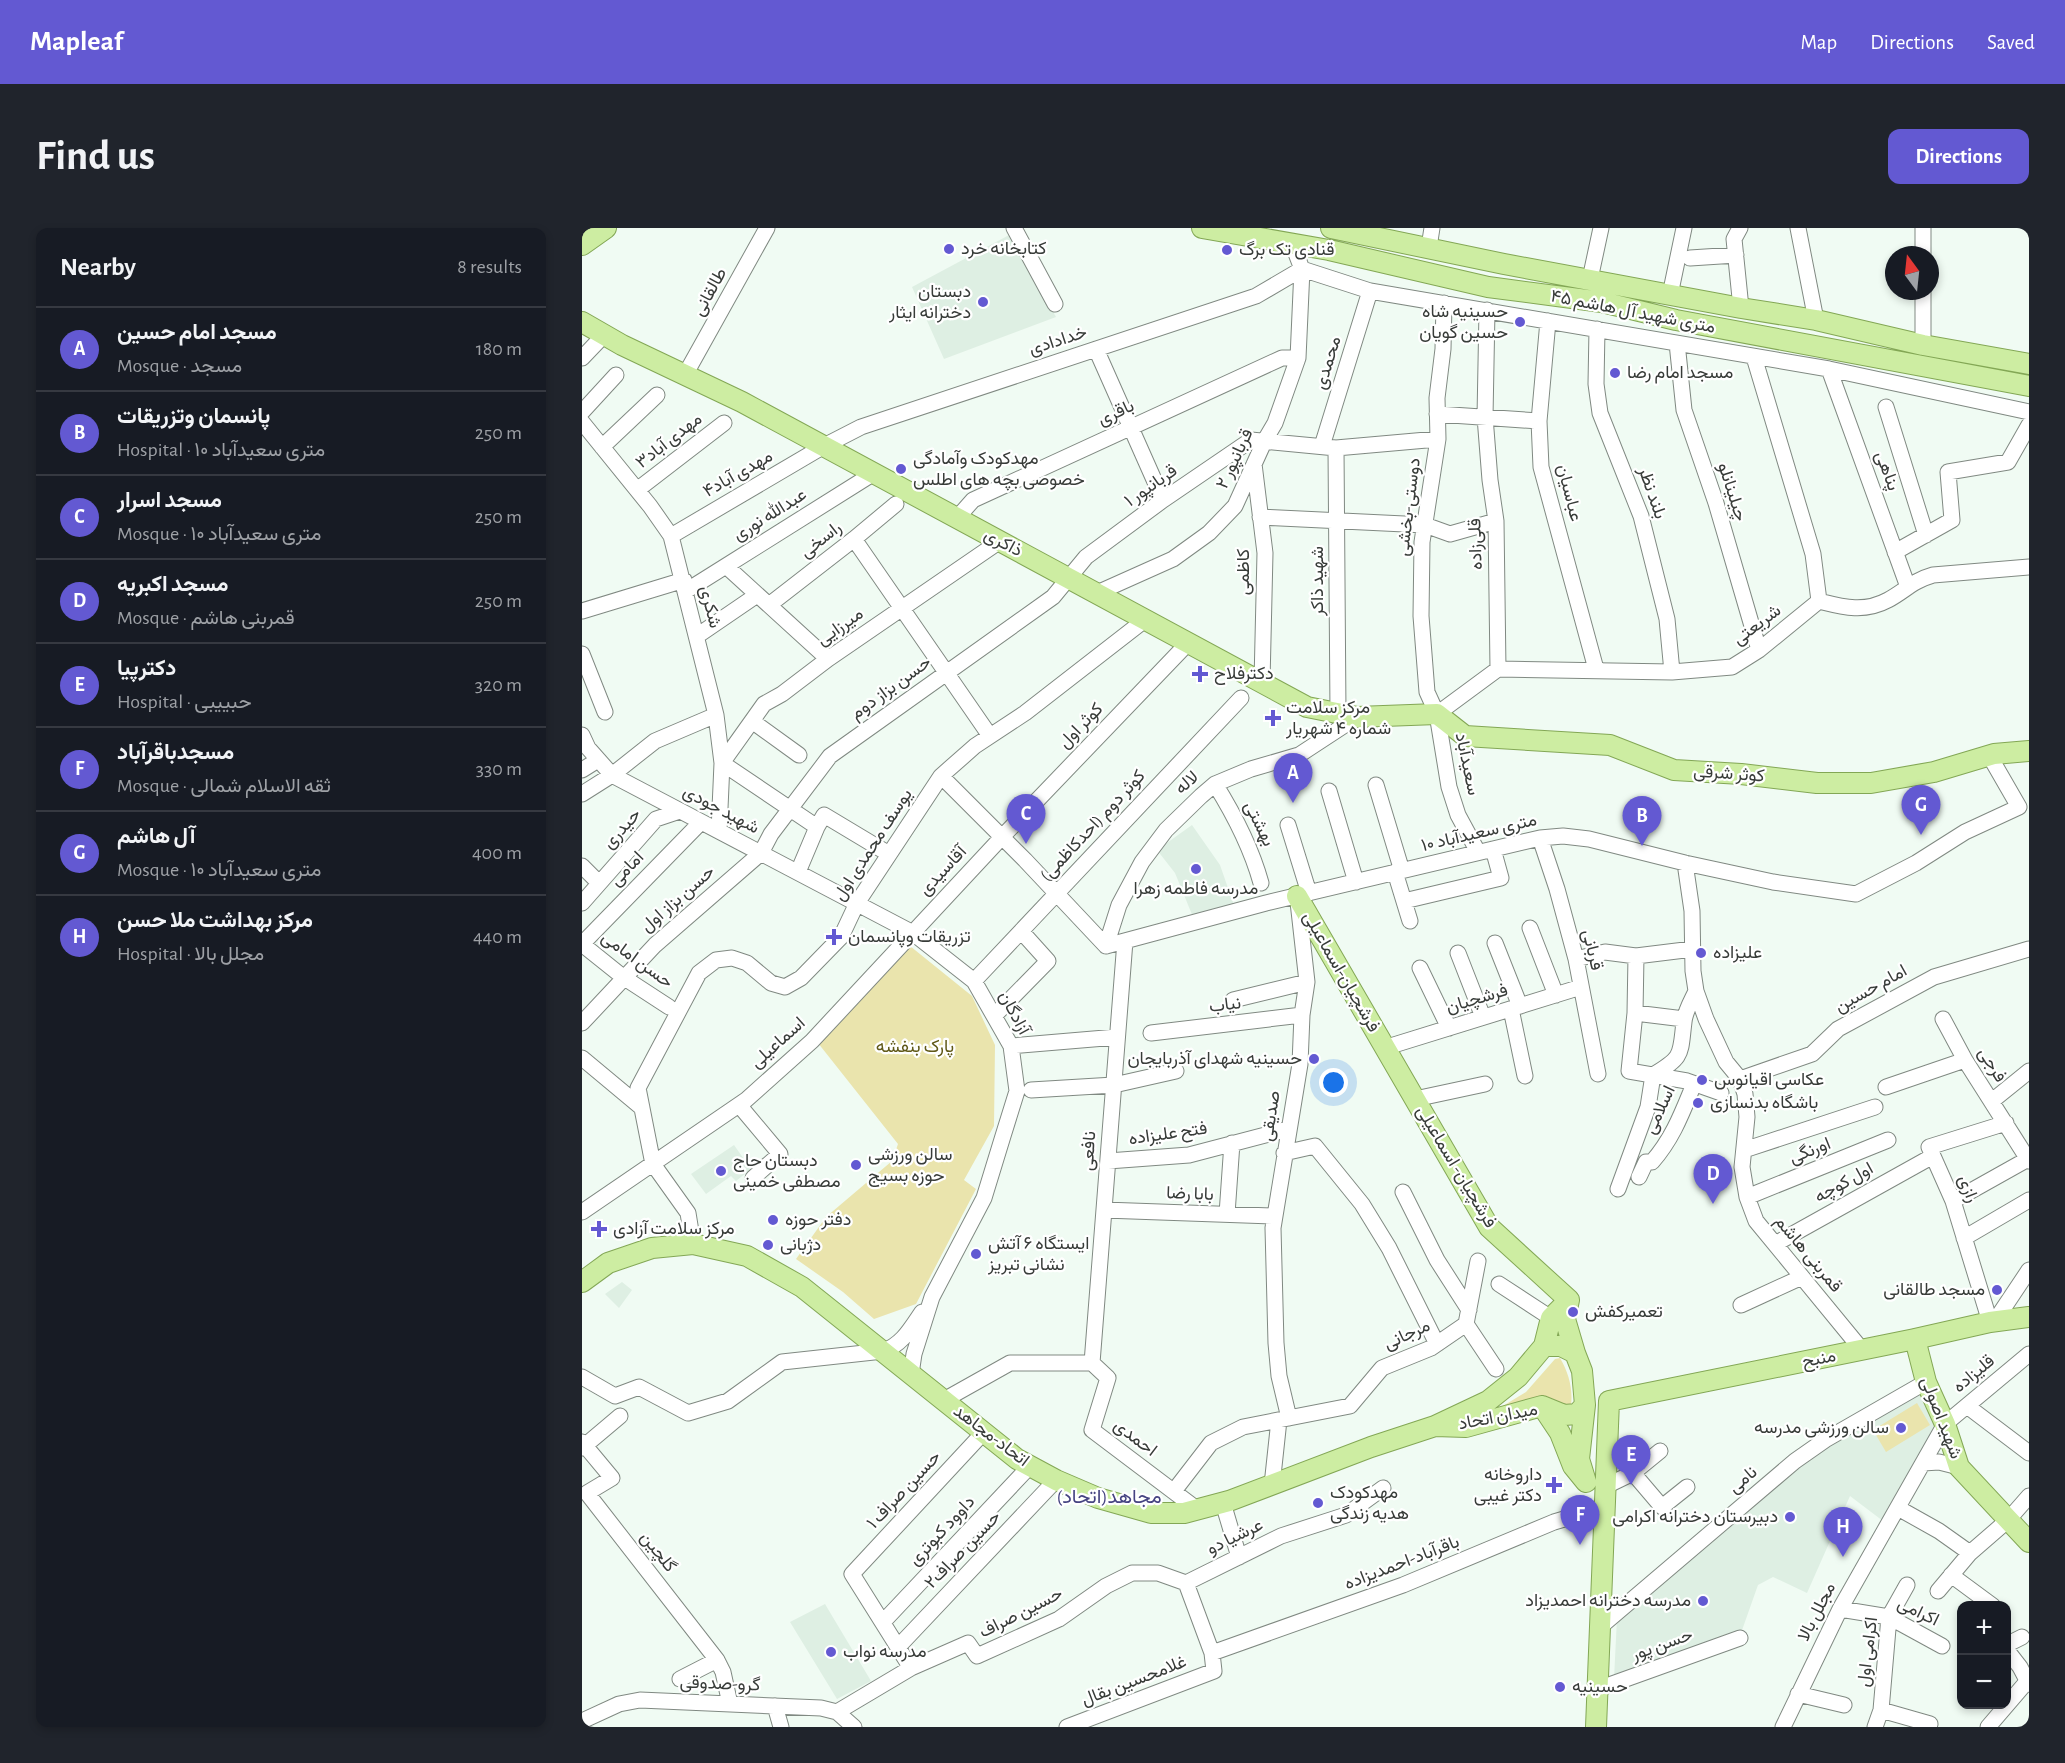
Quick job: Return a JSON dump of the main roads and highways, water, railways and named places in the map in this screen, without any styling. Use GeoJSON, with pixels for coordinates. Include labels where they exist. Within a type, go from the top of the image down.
{"type":"FeatureCollection","features":[{"type":"Feature","properties":{"kind":"main road"},"geometry":{"type":"LineString","coordinates":[[582,245],[606,228]]}},
{"type":"Feature","properties":{"kind":"main road","name":"۴۵ متری شهید آل هاشم"},"geometry":{"type":"LineString","coordinates":[[1202,228],[1292,243],[1488,287],[1602,302],[1676,320],[2029,386]]}},
{"type":"Feature","properties":{"kind":"main road","name":"۴۵ متری شهید آل هاشم"},"geometry":{"type":"LineString","coordinates":[[1331,228],[1431,238],[1504,264],[1816,320],[1923,345],[2029,364]]}},
{"type":"Feature","properties":{"kind":"main road","name":"ذاکری"},"geometry":{"type":"LineString","coordinates":[[582,322],[742,402],[1307,707],[1348,715],[1437,714]]}},
{"type":"Feature","properties":{"kind":"main road","name":"کوثر شرقی"},"geometry":{"type":"LineString","coordinates":[[1437,714],[1464,736],[1610,745],[1674,770],[1741,774],[1817,783],[1871,783],[1934,772],[1989,755],[2029,751]]}},
{"type":"Feature","properties":{"kind":"main road","name":"فرشچیان-اسماعیلی"},"geometry":{"type":"LineString","coordinates":[[1303,894],[1384,1048]]}},
{"type":"Feature","properties":{"kind":"main road","name":"فرشچیان- اسماعیلی"},"geometry":{"type":"LineString","coordinates":[[1384,1048],[1489,1227],[1569,1300]]}},
{"type":"Feature","properties":{"kind":"main road","name":"اتحاد-مجاهد"},"geometry":{"type":"LineString","coordinates":[[582,1282],[608,1263],[652,1248],[693,1244],[747,1256],[802,1287],[1017,1459],[1056,1480],[1098,1498],[1151,1513],[1184,1513],[1223,1503],[1371,1447],[1435,1426]]}},
{"type":"Feature","properties":{"kind":"main road"},"geometry":{"type":"LineString","coordinates":[[1569,1300],[1551,1318],[1544,1346],[1561,1346],[1575,1353]]}},
{"type":"Feature","properties":{"kind":"main road"},"geometry":{"type":"LineString","coordinates":[[1569,1300],[1565,1319],[1581,1371],[1585,1405],[1579,1459],[1586,1482]]}},
{"type":"Feature","properties":{"kind":"main road","name":"منبح"},"geometry":{"type":"LineString","coordinates":[[1605,1507],[1609,1401],[1915,1340],[1992,1322],[2029,1317]]}},
{"type":"Feature","properties":{"kind":"main road","name":"شهید اصولی"},"geometry":{"type":"LineString","coordinates":[[1915,1340],[1926,1382],[1945,1424],[1959,1467],[2029,1542]]}},
{"type":"Feature","properties":{"kind":"main road","name":"میدان اتحاد"},"geometry":{"type":"LineString","coordinates":[[1435,1426],[1488,1401],[1518,1377],[1544,1346]]}},
{"type":"Feature","properties":{"kind":"main road","name":"میدان اتحاد"},"geometry":{"type":"LineString","coordinates":[[1435,1426],[1466,1427],[1542,1406],[1564,1415],[1577,1414],[1585,1405]]}},
{"type":"Feature","properties":{"kind":"main road"},"geometry":{"type":"LineString","coordinates":[[1542,1406],[1560,1433],[1573,1466],[1605,1507],[1596,1727]]}},
{"type":"Feature","properties":{"kind":"place","name":"کتابخانه خرد"},"geometry":{"type":"Point","coordinates":[949,249]}},
{"type":"Feature","properties":{"kind":"place","name":"قنادی تک برگ"},"geometry":{"type":"Point","coordinates":[1227,250]}},
{"type":"Feature","properties":{"kind":"place","name":"دبستان دخترانه ایثار"},"geometry":{"type":"Point","coordinates":[983,302]}},
{"type":"Feature","properties":{"kind":"place","name":"حسینیه شاه حسین گویان"},"geometry":{"type":"Point","coordinates":[1520,322]}},
{"type":"Feature","properties":{"kind":"place","name":"مسجد امام رضا"},"geometry":{"type":"Point","coordinates":[1615,373]}},
{"type":"Feature","properties":{"kind":"place","name":"مهدکودک وآمادگی خصوصی بچه های اطلس"},"geometry":{"type":"Point","coordinates":[901,469]}},
{"type":"Feature","properties":{"kind":"place","name":"دکترفلاح"},"geometry":{"type":"Point","coordinates":[1200,674]}},
{"type":"Feature","properties":{"kind":"place","name":"مرکز سلامت شماره ۴ شهریار"},"geometry":{"type":"Point","coordinates":[1273,718]}},
{"type":"Feature","properties":{"kind":"place","name":"مسجد امام حسین"},"geometry":{"type":"Point","coordinates":[1293,803]}},
{"type":"Feature","properties":{"kind":"place","name":"آل هاشم"},"geometry":{"type":"Point","coordinates":[1921,835]}},
{"type":"Feature","properties":{"kind":"place","name":"مسجد اسرار"},"geometry":{"type":"Point","coordinates":[1026,844]}},
{"type":"Feature","properties":{"kind":"place","name":"پانسمان وتزریقات"},"geometry":{"type":"Point","coordinates":[1642,846]}},
{"type":"Feature","properties":{"kind":"place","name":"مدرسه فاطمه زهرا"},"geometry":{"type":"Point","coordinates":[1196,869]}},
{"type":"Feature","properties":{"kind":"place","name":"تزریقات وپانسمان"},"geometry":{"type":"Point","coordinates":[834,937]}},
{"type":"Feature","properties":{"kind":"place","name":"علیزاده"},"geometry":{"type":"Point","coordinates":[1701,953]}},
{"type":"Feature","properties":{"kind":"place","name":"حسینیه شهدای آذربایجان"},"geometry":{"type":"Point","coordinates":[1314,1059]}},
{"type":"Feature","properties":{"kind":"place","name":"عکاسی اقیانوس"},"geometry":{"type":"Point","coordinates":[1702,1080]}},
{"type":"Feature","properties":{"kind":"place","name":"باشگاه بدنسازی"},"geometry":{"type":"Point","coordinates":[1698,1103]}},
{"type":"Feature","properties":{"kind":"place","name":"سالن ورزشی حوزه بسیج"},"geometry":{"type":"Point","coordinates":[856,1165]}},
{"type":"Feature","properties":{"kind":"place","name":"دبستان حاج مصطفی خمینی"},"geometry":{"type":"Point","coordinates":[721,1171]}},
{"type":"Feature","properties":{"kind":"place","name":"مسجد اکبریه"},"geometry":{"type":"Point","coordinates":[1713,1204]}},
{"type":"Feature","properties":{"kind":"place","name":"دفتر حوزه"},"geometry":{"type":"Point","coordinates":[773,1220]}},
{"type":"Feature","properties":{"kind":"place","name":"مرکز سلامت آزادی"},"geometry":{"type":"Point","coordinates":[599,1229]}},
{"type":"Feature","properties":{"kind":"place","name":"دژبانی"},"geometry":{"type":"Point","coordinates":[768,1245]}},
{"type":"Feature","properties":{"kind":"place","name":"ایستگاه ۶ آتش نشانی تبریز"},"geometry":{"type":"Point","coordinates":[976,1254]}},
{"type":"Feature","properties":{"kind":"place","name":"مسجد طالقانی"},"geometry":{"type":"Point","coordinates":[1997,1290]}},
{"type":"Feature","properties":{"kind":"place","name":"تعمیرکفش"},"geometry":{"type":"Point","coordinates":[1573,1312]}},
{"type":"Feature","properties":{"kind":"place","name":"سالن ورزشی مدرسه"},"geometry":{"type":"Point","coordinates":[1901,1428]}},
{"type":"Feature","properties":{"kind":"place","name":"داروخانه دکتر غیبی"},"geometry":{"type":"Point","coordinates":[1554,1485]}},
{"type":"Feature","properties":{"kind":"place","name":"دکترپیا"},"geometry":{"type":"Point","coordinates":[1631,1485]}},
{"type":"Feature","properties":{"kind":"place","name":"مهدکودک هدیه زندگی"},"geometry":{"type":"Point","coordinates":[1318,1503]}},
{"type":"Feature","properties":{"kind":"place","name":"دبیرستان دخترانه اکرامی"},"geometry":{"type":"Point","coordinates":[1790,1517]}},
{"type":"Feature","properties":{"kind":"place","name":"مسجدباقرآباد"},"geometry":{"type":"Point","coordinates":[1580,1545]}},
{"type":"Feature","properties":{"kind":"place","name":"مرکز بهداشت ملا حسن"},"geometry":{"type":"Point","coordinates":[1843,1557]}},
{"type":"Feature","properties":{"kind":"place","name":"مدرسه دخترانه احمدیزاد"},"geometry":{"type":"Point","coordinates":[1703,1601]}},
{"type":"Feature","properties":{"kind":"place","name":"مدرسه نواب"},"geometry":{"type":"Point","coordinates":[831,1652]}},
{"type":"Feature","properties":{"kind":"place","name":"حسینیه"},"geometry":{"type":"Point","coordinates":[1560,1687]}},
{"type":"Feature","properties":{"kind":"district","name":"مجاهد(اتحاد)"},"geometry":{"type":"Point","coordinates":[1109,1497]}},
{"type":"Feature","properties":{"kind":"park label","name":"پارک بنفشه"},"geometry":{"type":"Point","coordinates":[915,1047]}}]}
